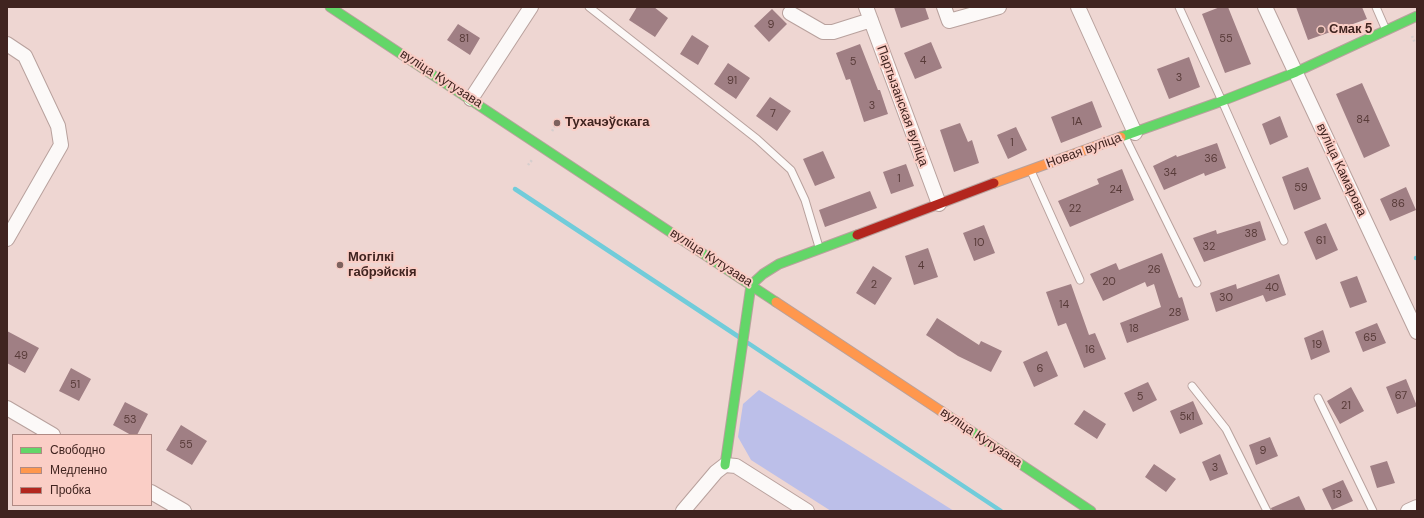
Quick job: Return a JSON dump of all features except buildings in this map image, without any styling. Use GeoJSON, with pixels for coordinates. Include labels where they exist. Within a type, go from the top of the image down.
{"type":"FeatureCollection","features":[{"type":"Feature","properties":{"kind":"main road","name":"вуліца Кутузава"},"geometry":{"type":"LineString","coordinates":[[330,7],[1091,511]]}},
{"type":"Feature","properties":{"kind":"main road","name":"Новая вуліца"},"geometry":{"type":"LineString","coordinates":[[751,285],[763,274],[779,264],[1030,170],[1222,101],[1296,72],[1417,16]]}},
{"type":"Feature","properties":{"kind":"main road"},"geometry":{"type":"LineString","coordinates":[[731,466],[742,347],[751,285]]}},
{"type":"Feature","properties":{"kind":"street"},"geometry":{"type":"LineString","coordinates":[[471,99],[531,7]]}},
{"type":"Feature","properties":{"kind":"street"},"geometry":{"type":"LineString","coordinates":[[944,7],[949,21],[999,7]]}},
{"type":"Feature","properties":{"kind":"street"},"geometry":{"type":"LineString","coordinates":[[1078,7],[1130,135]]}},
{"type":"Feature","properties":{"kind":"street","name":"вуліца Камарова"},"geometry":{"type":"LineString","coordinates":[[1265,7],[1417,332]]}},
{"type":"Feature","properties":{"kind":"street"},"geometry":{"type":"LineString","coordinates":[[790,13],[823,32],[833,32],[868,13]]}},
{"type":"Feature","properties":{"kind":"street","name":"Партызанская вуліца"},"geometry":{"type":"LineString","coordinates":[[868,13],[939,204]]}},
{"type":"Feature","properties":{"kind":"street"},"geometry":{"type":"LineString","coordinates":[[7,44],[25,56],[58,126],[61,145],[7,239]]}},
{"type":"Feature","properties":{"kind":"street"},"geometry":{"type":"LineString","coordinates":[[7,408],[51,434]]}},
{"type":"Feature","properties":{"kind":"street"},"geometry":{"type":"LineString","coordinates":[[683,511],[716,472],[731,466],[807,511]]}},
{"type":"Feature","properties":{"kind":"street"},"geometry":{"type":"LineString","coordinates":[[152,493],[184,511]]}},
{"type":"Feature","properties":{"kind":"street"},"geometry":{"type":"LineString","coordinates":[[1408,511],[1417,507]]}},
{"type":"Feature","properties":{"kind":"lane"},"geometry":{"type":"LineString","coordinates":[[589,7],[757,139],[791,170],[805,200],[820,249]]}},
{"type":"Feature","properties":{"kind":"lane"},"geometry":{"type":"LineString","coordinates":[[1179,7],[1284,241]]}},
{"type":"Feature","properties":{"kind":"lane"},"geometry":{"type":"LineString","coordinates":[[1376,7],[1386,30]]}},
{"type":"Feature","properties":{"kind":"lane"},"geometry":{"type":"LineString","coordinates":[[1130,135],[1197,283]]}},
{"type":"Feature","properties":{"kind":"lane"},"geometry":{"type":"LineString","coordinates":[[1030,170],[1080,280]]}},
{"type":"Feature","properties":{"kind":"lane"},"geometry":{"type":"LineString","coordinates":[[1192,386],[1226,429],[1267,511]]}},
{"type":"Feature","properties":{"kind":"lane"},"geometry":{"type":"LineString","coordinates":[[1318,398],[1373,511]]}},
{"type":"Feature","properties":{"kind":"shaded area"},"geometry":{"type":"Polygon","coordinates":[[[759,390],[954,511],[831,511],[751,460],[738,437],[743,404],[759,390]]]}},
{"type":"Feature","properties":{"kind":"waterway"},"geometry":{"type":"LineString","coordinates":[[515,189],[739,337]]}},
{"type":"Feature","properties":{"kind":"waterway"},"geometry":{"type":"LineString","coordinates":[[748,343],[1001,511]]}},
{"type":"Feature","properties":{"kind":"traffic: fast"},"geometry":{"type":"LineString","coordinates":[[330,7],[776,302]]}},
{"type":"Feature","properties":{"kind":"traffic: fast"},"geometry":{"type":"LineString","coordinates":[[1121,137],[1222,101],[1296,72],[1417,16]]}},
{"type":"Feature","properties":{"kind":"traffic: fast"},"geometry":{"type":"LineString","coordinates":[[725,465],[751,285],[763,274],[779,264],[857,235]]}},
{"type":"Feature","properties":{"kind":"traffic: fast"},"geometry":{"type":"LineString","coordinates":[[941,411],[1091,511]]}},
{"type":"Feature","properties":{"kind":"traffic: slow"},"geometry":{"type":"LineString","coordinates":[[994,183],[1121,137]]}},
{"type":"Feature","properties":{"kind":"traffic: slow"},"geometry":{"type":"LineString","coordinates":[[776,302],[941,411]]}},
{"type":"Feature","properties":{"kind":"traffic: jam"},"geometry":{"type":"LineString","coordinates":[[857,235],[994,183]]}},
{"type":"Feature","properties":{"kind":"place","name":"Смак 5"},"geometry":{"type":"Point","coordinates":[1321,30]}},
{"type":"Feature","properties":{"kind":"place","name":"Тухачэўскага"},"geometry":{"type":"Point","coordinates":[557,123]}},
{"type":"Feature","properties":{"kind":"place","name":"Могілкі габрэйскія"},"geometry":{"type":"Point","coordinates":[340,265]}}]}
